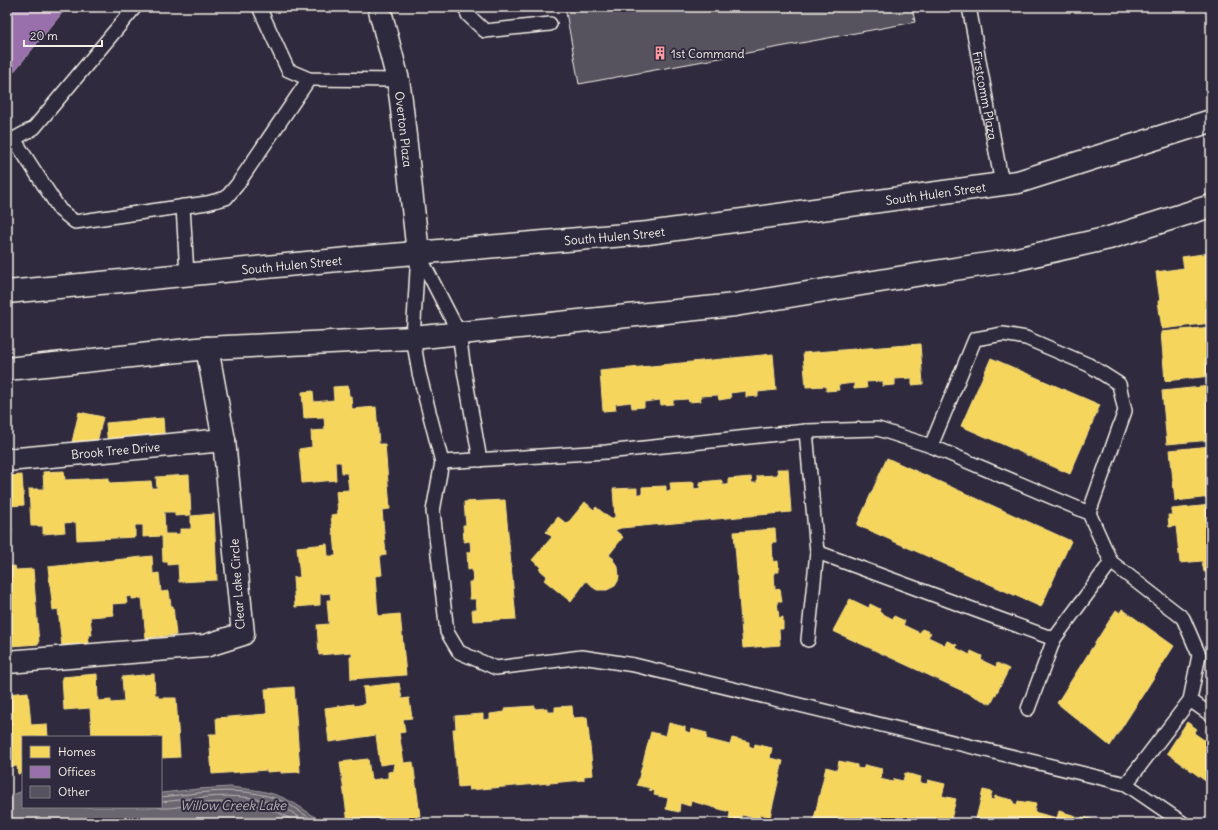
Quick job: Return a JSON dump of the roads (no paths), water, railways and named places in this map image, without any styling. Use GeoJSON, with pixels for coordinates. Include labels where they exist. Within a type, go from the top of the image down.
{"type":"FeatureCollection","features":[{"type":"Feature","properties":{"kind":"main road","name":"Overton Plaza"},"geometry":{"type":"LineString","coordinates":[[379,7],[398,80],[406,136],[418,253]]}},
{"type":"Feature","properties":{"kind":"main road","name":"South Hulen Street"},"geometry":{"type":"LineString","coordinates":[[7,292],[648,233],[1018,182],[1211,121]]}},
{"type":"Feature","properties":{"kind":"main road"},"geometry":{"type":"LineString","coordinates":[[7,369],[207,348],[413,338],[735,305],[1008,261],[1109,238],[1211,206]]}},
{"type":"Feature","properties":{"kind":"main road","name":"Clear Lake Circle"},"geometry":{"type":"LineString","coordinates":[[7,662],[205,646],[243,634],[224,440],[207,348]]}},
{"type":"Feature","properties":{"kind":"main road","name":"Brook Tree Drive"},"geometry":{"type":"LineString","coordinates":[[7,460],[224,440]]}},
{"type":"Feature","properties":{"kind":"lane"},"geometry":{"type":"LineString","coordinates":[[135,7],[34,128],[11,140],[60,210],[75,222],[207,203],[226,198],[237,185],[309,79]]}},
{"type":"Feature","properties":{"kind":"lane"},"geometry":{"type":"LineString","coordinates":[[259,7],[288,70],[309,79],[398,80]]}},
{"type":"Feature","properties":{"kind":"lane"},"geometry":{"type":"LineString","coordinates":[[465,7],[468,15],[486,31],[550,24]]}},
{"type":"Feature","properties":{"kind":"lane","name":"Firstcomm Plaza"},"geometry":{"type":"LineString","coordinates":[[969,7],[1002,184]]}},
{"type":"Feature","properties":{"kind":"lane"},"geometry":{"type":"LineString","coordinates":[[183,206],[187,275]]}},
{"type":"Feature","properties":{"kind":"lane"},"geometry":{"type":"LineString","coordinates":[[418,253],[459,333],[480,460]]}},
{"type":"Feature","properties":{"kind":"lane"},"geometry":{"type":"LineString","coordinates":[[418,253],[413,338],[419,373],[442,462],[433,511],[447,632],[459,652],[496,668],[582,657],[634,666],[1126,784],[1183,823]]}},
{"type":"Feature","properties":{"kind":"lane"},"geometry":{"type":"LineString","coordinates":[[931,446],[974,339],[1004,334],[1026,338],[1089,366],[1119,384],[1124,411],[1089,513]]}},
{"type":"Feature","properties":{"kind":"lane"},"geometry":{"type":"LineString","coordinates":[[442,462],[606,452],[806,431],[878,429],[931,446],[1089,513],[1111,562],[1183,618],[1199,655],[1190,700],[1126,784]]}},
{"type":"Feature","properties":{"kind":"lane"},"geometry":{"type":"LineString","coordinates":[[806,431],[817,552],[808,640]]}},
{"type":"Feature","properties":{"kind":"lane"},"geometry":{"type":"LineString","coordinates":[[817,552],[1054,639]]}},
{"type":"Feature","properties":{"kind":"lane"},"geometry":{"type":"LineString","coordinates":[[1028,709],[1054,639],[1111,562]]}},
{"type":"Feature","properties":{"kind":"lane"},"geometry":{"type":"LineString","coordinates":[[1190,700],[1211,715]]}},
{"type":"Feature","properties":{"kind":"water","name":"Willow Creek Lake"},"geometry":{"type":"Polygon","coordinates":[[[230,787],[273,794],[297,805],[324,823],[7,823],[7,797],[22,791],[22,808],[162,808],[162,793],[230,787]]]}},
{"type":"Feature","properties":{"kind":"place","name":"1st Command"},"geometry":{"type":"Point","coordinates":[660,53]}}]}
